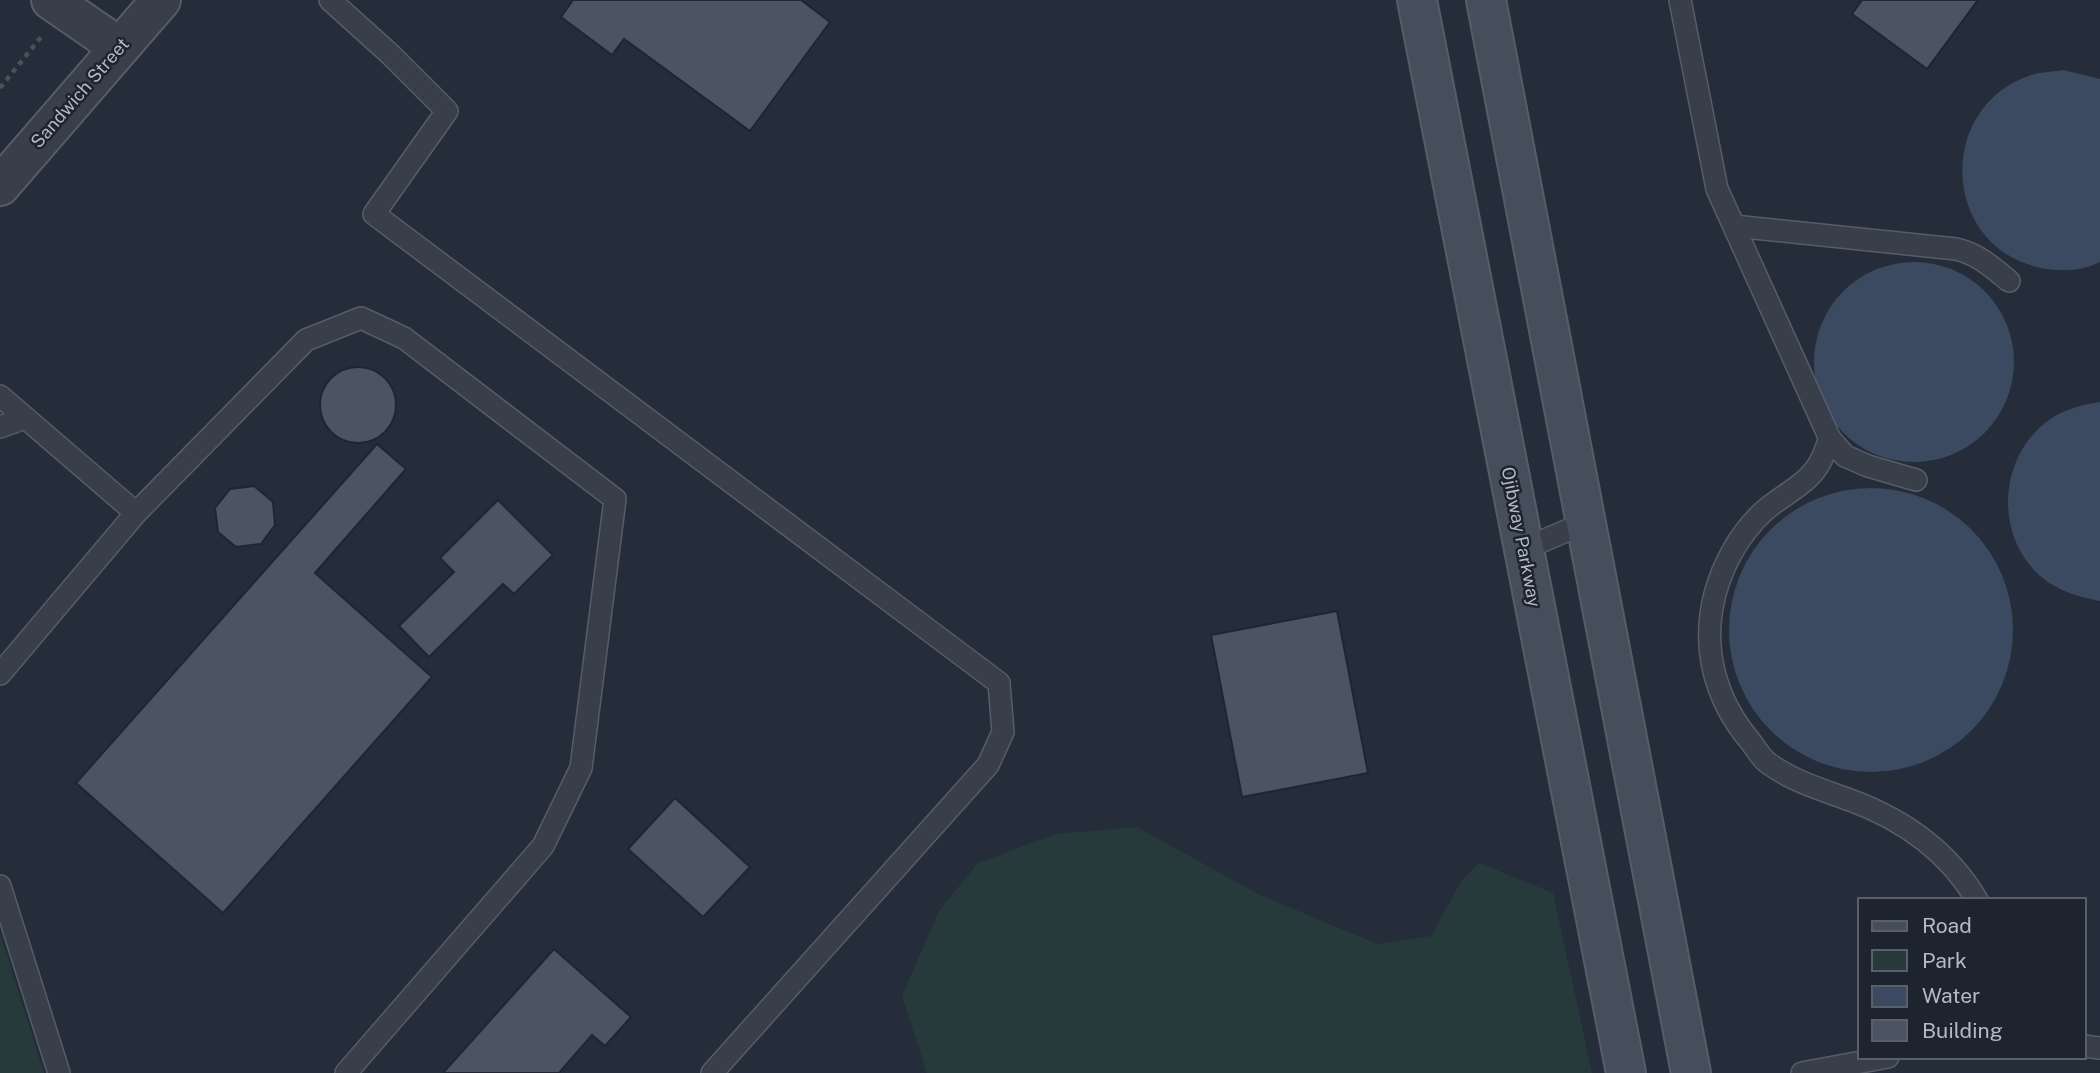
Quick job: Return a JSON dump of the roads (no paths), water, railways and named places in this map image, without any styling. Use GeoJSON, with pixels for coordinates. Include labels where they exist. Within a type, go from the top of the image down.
{"type":"FeatureCollection","features":[{"type":"Feature","properties":{"kind":"main road","name":"Ojibway Parkway"},"geometry":{"type":"LineString","coordinates":[[1417,0],[1626,1073]]}},
{"type":"Feature","properties":{"kind":"main road"},"geometry":{"type":"LineString","coordinates":[[1486,0],[1691,1073]]}},
{"type":"Feature","properties":{"kind":"street"},"geometry":{"type":"LineString","coordinates":[[51,0],[119,47]]}},
{"type":"Feature","properties":{"kind":"street","name":"Sandwich Street"},"geometry":{"type":"LineString","coordinates":[[0,186],[161,0]]}},
{"type":"Feature","properties":{"kind":"lane"},"geometry":{"type":"LineString","coordinates":[[330,0],[447,111],[374,214],[999,683],[1003,732],[988,765],[712,1073]]}},
{"type":"Feature","properties":{"kind":"lane"},"geometry":{"type":"LineString","coordinates":[[1680,0],[1717,189],[1830,439],[1844,456],[1916,480]]}},
{"type":"Feature","properties":{"kind":"lane"},"geometry":{"type":"LineString","coordinates":[[1734,226],[1956,249],[1971,252],[2009,281]]}},
{"type":"Feature","properties":{"kind":"lane"},"geometry":{"type":"LineString","coordinates":[[0,674],[136,513],[306,340],[360,318],[404,338],[615,499],[581,768],[543,846],[346,1073]]}},
{"type":"Feature","properties":{"kind":"lane"},"geometry":{"type":"LineString","coordinates":[[0,396],[136,513]]}},
{"type":"Feature","properties":{"kind":"lane"},"geometry":{"type":"LineString","coordinates":[[0,427],[25,418]]}},
{"type":"Feature","properties":{"kind":"lane"},"geometry":{"type":"LineString","coordinates":[[1830,439],[1818,466],[1762,513],[1734,547],[1715,594],[1709,640],[1717,688],[1737,727],[1767,762],[1810,786],[1897,821],[1937,849],[1976,898]]}},
{"type":"Feature","properties":{"kind":"lane"},"geometry":{"type":"LineString","coordinates":[[1524,549],[1587,522]]}},
{"type":"Feature","properties":{"kind":"lane"},"geometry":{"type":"LineString","coordinates":[[0,886],[59,1073]]}},
{"type":"Feature","properties":{"kind":"lane"},"geometry":{"type":"LineString","coordinates":[[1802,1073],[1877,1059]]}},
{"type":"Feature","properties":{"kind":"water"},"geometry":{"type":"Polygon","coordinates":[[[2063,70],[2100,79],[2100,262],[2085,268],[2053,270],[2037,267],[2005,253],[1982,231],[1968,204],[1962,174],[1966,143],[1979,115],[2000,91],[2031,75],[2063,70]]]}},
{"type":"Feature","properties":{"kind":"water"},"geometry":{"type":"Polygon","coordinates":[[[1914,262],[1952,270],[1969,279],[1984,292],[1997,307],[2006,324],[2014,362],[2006,400],[1997,417],[1984,432],[1969,445],[1952,454],[1914,462],[1876,454],[1859,445],[1844,432],[1831,417],[1822,400],[1814,362],[1822,324],[1831,307],[1844,292],[1859,279],[1876,270],[1914,262]]]}},
{"type":"Feature","properties":{"kind":"water"},"geometry":{"type":"Polygon","coordinates":[[[2100,402],[2099,601],[2058,588],[2036,572],[2022,555],[2013,535],[2008,493],[2012,472],[2020,453],[2033,435],[2061,413],[2100,402]]]}},
{"type":"Feature","properties":{"kind":"water"},"geometry":{"type":"Polygon","coordinates":[[[1871,488],[1912,494],[1938,505],[1961,520],[1981,540],[1996,563],[2007,589],[2013,630],[2007,671],[1996,697],[1981,720],[1961,740],[1938,755],[1912,766],[1871,772],[1830,766],[1804,755],[1781,740],[1761,720],[1746,697],[1735,671],[1729,630],[1735,589],[1746,563],[1761,540],[1781,520],[1804,505],[1830,494],[1871,488]]]}}]}
